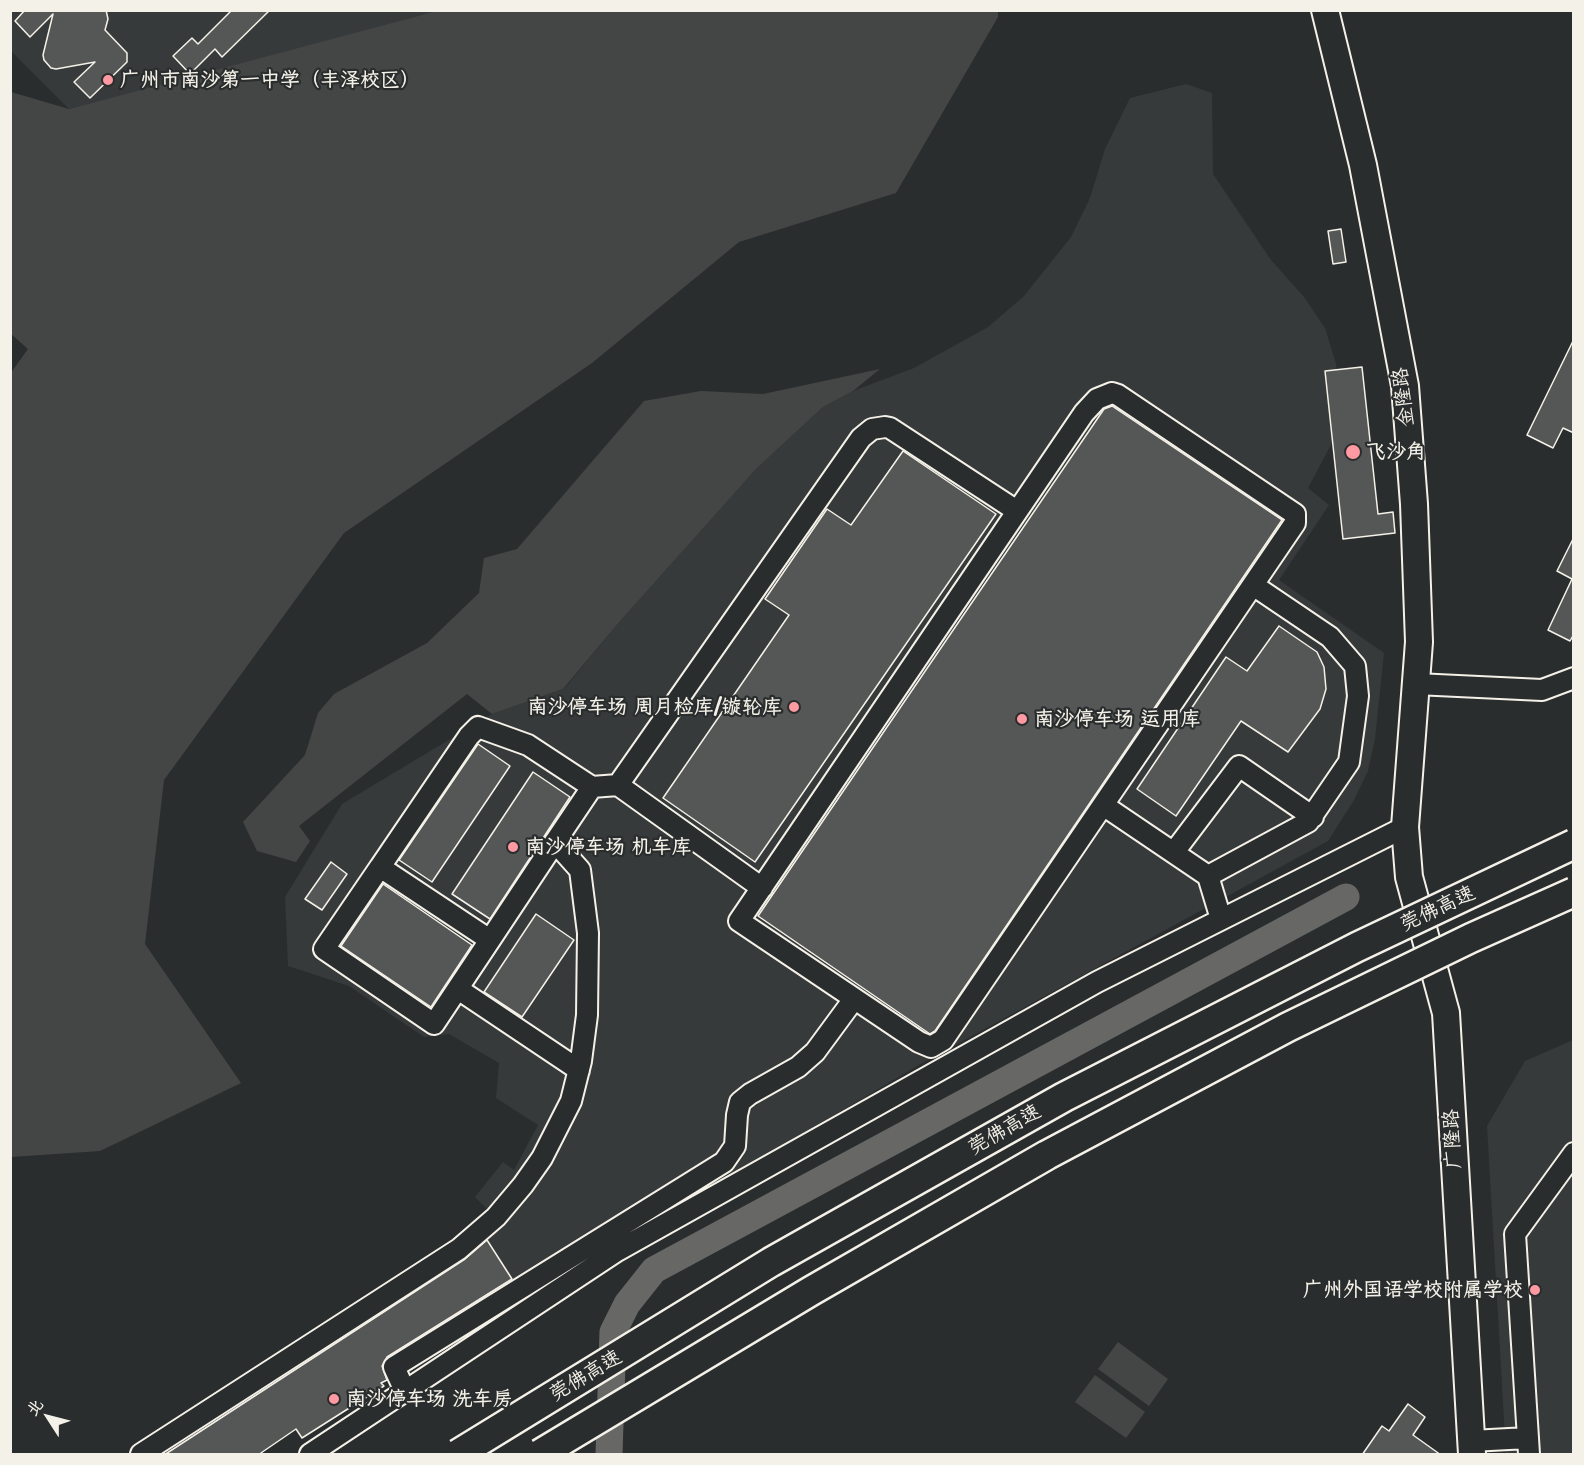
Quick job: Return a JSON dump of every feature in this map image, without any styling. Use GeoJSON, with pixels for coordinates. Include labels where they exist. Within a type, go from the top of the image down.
{"type":"FeatureCollection","features":[{"type":"Feature","properties":{"kind":"highway","name":"莞佛高速"},"geometry":{"type":"LineString","coordinates":[[458,1455],[771,1262],[1064,1097],[1357,947],[1574,844]]}},
{"type":"Feature","properties":{"kind":"highway","name":"莞佛高速"},"geometry":{"type":"LineString","coordinates":[[540,1455],[811,1290],[1047,1155],[1288,1027],[1471,938],[1574,892]]}},
{"type":"Feature","properties":{"kind":"main road","name":"金隆路"},"geometry":{"type":"LineString","coordinates":[[1325,10],[1363,165],[1405,386],[1414,504],[1419,642],[1405,827]]}},
{"type":"Feature","properties":{"kind":"main road","name":"广隆路"},"geometry":{"type":"LineString","coordinates":[[1405,827],[1410,878],[1446,1013],[1471,1448]]}},
{"type":"Feature","properties":{"kind":"street"},"geometry":{"type":"LineString","coordinates":[[1112,393],[1295,514],[1295,523],[943,1040],[931,1047],[919,1042],[739,921],[1017,512],[1084,413],[1097,399],[1112,393]]}},
{"type":"Feature","properties":{"kind":"street"},"geometry":{"type":"LineString","coordinates":[[618,785],[854,447],[872,429],[890,428],[1017,512]]}},
{"type":"Feature","properties":{"kind":"street"},"geometry":{"type":"LineString","coordinates":[[1208,876],[1308,822],[1349,762],[1358,696],[1355,666],[1330,637],[1253,585]]}},
{"type":"Feature","properties":{"kind":"street"},"geometry":{"type":"LineString","coordinates":[[1416,684],[1542,690],[1574,678]]}},
{"type":"Feature","properties":{"kind":"street"},"geometry":{"type":"LineString","coordinates":[[592,787],[434,1024],[324,949],[469,736],[478,727],[528,745],[592,787],[618,785],[762,888]]}},
{"type":"Feature","properties":{"kind":"street"},"geometry":{"type":"LineString","coordinates":[[1174,852],[1239,766],[1313,817]]}},
{"type":"Feature","properties":{"kind":"street"},"geometry":{"type":"LineString","coordinates":[[1103,804],[1208,876],[1221,919]]}},
{"type":"Feature","properties":{"kind":"street"},"geometry":{"type":"LineString","coordinates":[[310,1455],[628,1245],[1097,982],[1405,827]]}},
{"type":"Feature","properties":{"kind":"street"},"geometry":{"type":"LineString","coordinates":[[141,1455],[459,1249],[496,1217],[542,1158],[570,1101],[579,1070],[587,1015],[588,933],[580,870],[555,842]]}},
{"type":"Feature","properties":{"kind":"street"},"geometry":{"type":"LineString","coordinates":[[380,867],[490,940]]}},
{"type":"Feature","properties":{"kind":"street"},"geometry":{"type":"LineString","coordinates":[[458,988],[579,1070]]}},
{"type":"Feature","properties":{"kind":"street"},"geometry":{"type":"LineString","coordinates":[[405,1391],[394,1367],[724,1162],[735,1146],[740,1102],[798,1067],[815,1052],[854,999]]}},
{"type":"Feature","properties":{"kind":"street"},"geometry":{"type":"LineString","coordinates":[[1471,1448],[1529,1446],[1515,1234],[1574,1153]]}},
{"type":"Feature","properties":{"kind":"shaded area"},"geometry":{"type":"Polygon","coordinates":[[[441,10],[998,11],[998,17],[896,193],[739,242],[592,363],[344,533],[164,780],[145,944],[241,1083],[100,1151],[11,1157],[10,374],[28,349],[11,334],[11,92],[69,109],[441,10]]]}},
{"type":"Feature","properties":{"kind":"shaded area","name":"广州市南沙第一中学（丰泽校区）"},"geometry":{"type":"Polygon","coordinates":[[[10,11],[441,11],[69,109],[11,51],[10,11]]]}},
{"type":"Feature","properties":{"kind":"shaded area"},"geometry":{"type":"Polygon","coordinates":[[[1186,84],[1212,93],[1213,174],[1271,260],[1304,297],[1325,328],[1336,364],[1341,406],[1333,441],[1308,488],[1329,505],[1279,580],[1384,653],[1375,739],[1368,771],[1354,800],[1328,841],[919,1065],[403,1370],[370,1318],[476,1248],[503,1225],[475,1197],[503,1162],[514,1170],[538,1125],[496,1098],[499,1063],[449,1034],[424,1037],[349,986],[288,966],[285,897],[342,804],[492,714],[564,689],[621,620],[757,468],[823,407],[853,391],[914,368],[988,327],[1024,296],[1071,237],[1090,198],[1105,149],[1130,98],[1186,84]]]}},
{"type":"Feature","properties":{"kind":"shaded area"},"geometry":{"type":"Polygon","coordinates":[[[880,369],[853,391],[823,407],[757,468],[621,620],[563,689],[492,714],[467,694],[299,826],[310,841],[296,862],[257,851],[243,822],[305,755],[318,713],[334,694],[427,643],[479,593],[484,558],[517,549],[644,401],[701,391],[763,394],[880,369]]]}},
{"type":"Feature","properties":{"kind":"shaded area","name":"广州外国语学校附属学校"},"geometry":{"type":"Polygon","coordinates":[[[1573,1040],[1573,1454],[1506,1454],[1487,1126],[1525,1061],[1573,1040]]]}},
{"type":"Feature","properties":{"kind":"shaded area"},"geometry":{"type":"Polygon","coordinates":[[[1118,1342],[1168,1379],[1149,1406],[1098,1369],[1118,1342]]]}},
{"type":"Feature","properties":{"kind":"shaded area"},"geometry":{"type":"Polygon","coordinates":[[[1095,1375],[1145,1412],[1126,1438],[1075,1402],[1095,1375]]]}},
{"type":"Feature","properties":{"kind":"building"},"geometry":{"type":"Polygon","coordinates":[[[25,10],[106,10],[108,19],[105,30],[127,53],[127,62],[90,98],[74,82],[95,62],[51,68],[43,55],[53,14],[30,37],[15,21],[25,10]]]}},
{"type":"Feature","properties":{"kind":"building"},"geometry":{"type":"Polygon","coordinates":[[[232,10],[270,10],[222,57],[215,49],[190,74],[173,56],[192,38],[198,44],[232,10]]]}},
{"type":"Feature","properties":{"kind":"building"},"geometry":{"type":"Polygon","coordinates":[[[1341,229],[1346,262],[1333,264],[1328,231],[1341,229]]]}},
{"type":"Feature","properties":{"kind":"building"},"geometry":{"type":"Polygon","coordinates":[[[1574,339],[1574,433],[1563,428],[1553,448],[1527,435],[1574,339]]]}},
{"type":"Feature","properties":{"kind":"building","name":"飞沙角"},"geometry":{"type":"Polygon","coordinates":[[[1362,367],[1378,514],[1393,512],[1395,533],[1343,539],[1325,371],[1362,367]]]}},
{"type":"Feature","properties":{"kind":"building","name":"南沙停车场 运用库"},"geometry":{"type":"Polygon","coordinates":[[[1112,406],[1282,520],[935,1031],[930,1034],[758,916],[1104,409],[1112,406]]]}},
{"type":"Feature","properties":{"kind":"building","name":"南沙停车场 周月检库/镟轮库"},"geometry":{"type":"Polygon","coordinates":[[[903,451],[996,514],[755,862],[663,798],[789,615],[765,599],[827,509],[851,525],[903,451]]]}},
{"type":"Feature","properties":{"kind":"building"},"geometry":{"type":"Polygon","coordinates":[[[1574,537],[1574,634],[1570,641],[1548,630],[1572,579],[1557,571],[1574,537]]]}},
{"type":"Feature","properties":{"kind":"building"},"geometry":{"type":"Polygon","coordinates":[[[1279,626],[1317,652],[1324,667],[1326,689],[1320,709],[1288,752],[1241,721],[1176,816],[1137,789],[1226,657],[1247,671],[1279,626]]]}},
{"type":"Feature","properties":{"kind":"building"},"geometry":{"type":"Polygon","coordinates":[[[478,744],[510,766],[432,882],[399,860],[478,744]]]}},
{"type":"Feature","properties":{"kind":"building","name":"南沙停车场 机车库"},"geometry":{"type":"Polygon","coordinates":[[[533,772],[570,797],[490,919],[452,894],[533,772]]]}},
{"type":"Feature","properties":{"kind":"building"},"geometry":{"type":"Polygon","coordinates":[[[331,862],[347,874],[322,910],[305,899],[331,862]]]}},
{"type":"Feature","properties":{"kind":"building"},"geometry":{"type":"Polygon","coordinates":[[[383,884],[472,945],[431,1007],[341,946],[383,884]]]}},
{"type":"Feature","properties":{"kind":"building"},"geometry":{"type":"Polygon","coordinates":[[[536,914],[574,940],[522,1017],[484,992],[536,914]]]}},
{"type":"Feature","properties":{"kind":"building"},"geometry":{"type":"Polygon","coordinates":[[[487,1240],[512,1279],[387,1357],[382,1366],[387,1380],[381,1383],[384,1386],[302,1438],[296,1429],[258,1455],[164,1455],[465,1259],[487,1240]]]}},
{"type":"Feature","properties":{"kind":"building"},"geometry":{"type":"Polygon","coordinates":[[[1408,1404],[1425,1417],[1413,1435],[1441,1455],[1362,1455],[1382,1426],[1389,1431],[1408,1404]]]}},
{"type":"Feature","properties":{"kind":"waterway"},"geometry":{"type":"LineString","coordinates":[[609,1454],[613,1332],[627,1304],[654,1270],[1346,897]]}},
{"type":"Feature","properties":{"kind":"place","name":"广州市南沙第一中学（丰泽校区）"},"geometry":{"type":"Point","coordinates":[108,80]}},
{"type":"Feature","properties":{"kind":"place","name":"飞沙角"},"geometry":{"type":"Point","coordinates":[1353,452]}},
{"type":"Feature","properties":{"kind":"place","name":"南沙停车场 周月检库/镟轮库"},"geometry":{"type":"Point","coordinates":[794,707]}},
{"type":"Feature","properties":{"kind":"place","name":"南沙停车场 运用库"},"geometry":{"type":"Point","coordinates":[1022,719]}},
{"type":"Feature","properties":{"kind":"place","name":"南沙停车场 机车库"},"geometry":{"type":"Point","coordinates":[513,847]}},
{"type":"Feature","properties":{"kind":"place","name":"广州外国语学校附属学校"},"geometry":{"type":"Point","coordinates":[1535,1290]}},
{"type":"Feature","properties":{"kind":"place","name":"南沙停车场 洗车房"},"geometry":{"type":"Point","coordinates":[334,1399]}}]}
